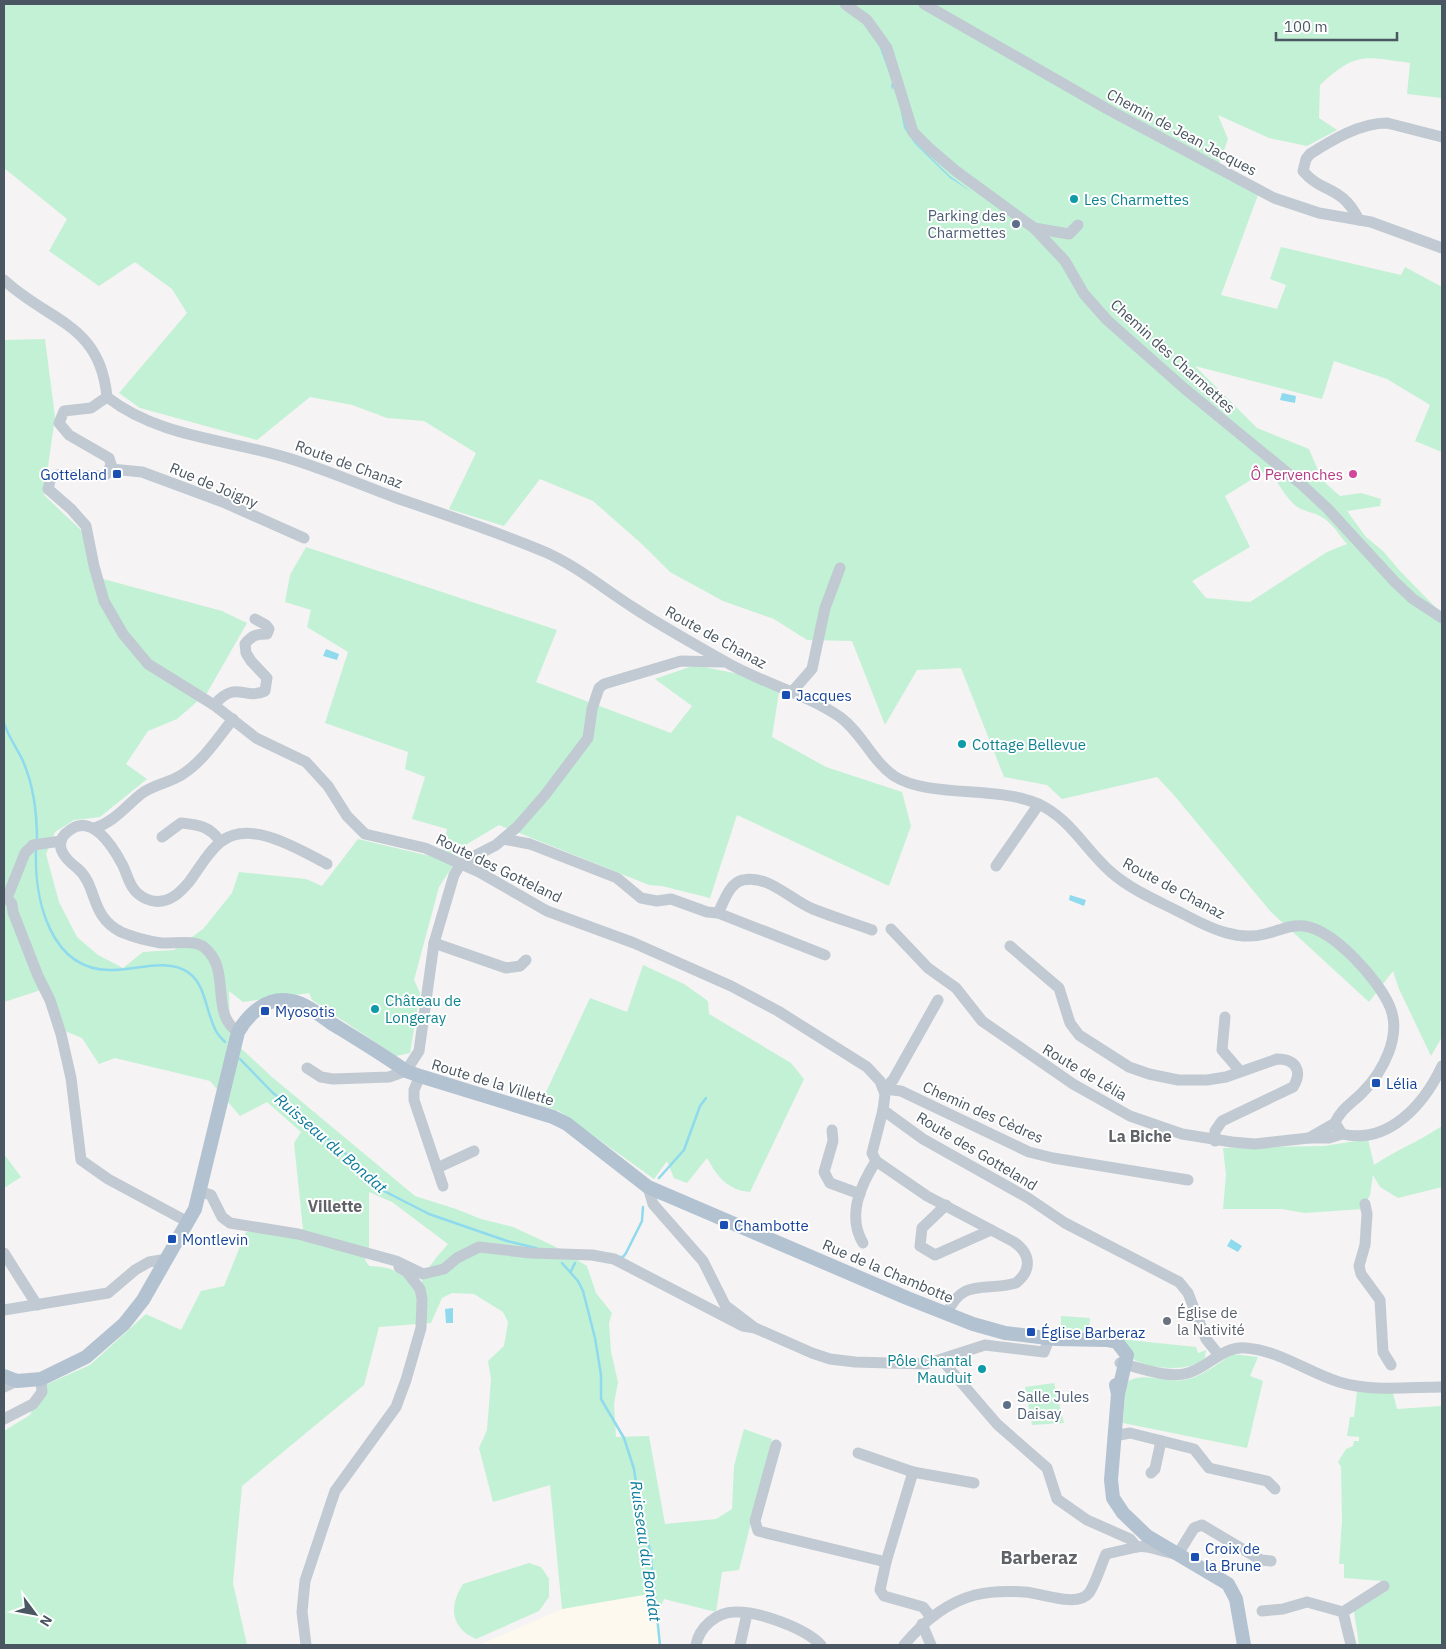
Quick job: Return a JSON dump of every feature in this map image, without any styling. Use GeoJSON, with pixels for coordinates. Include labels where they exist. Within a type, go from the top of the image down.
{"type":"FeatureCollection","features":[{"type":"Feature","properties":{"kind":"main road","name":"Route de la Villette"},"geometry":{"type":"LineString","coordinates":[[41,1379],[86,1357],[107,1341],[143,1300],[188,1222],[199,1191],[238,1032],[245,1020],[263,1006],[278,1000],[292,1001],[313,1011],[406,1070],[420,1076],[553,1117],[566,1124],[648,1188]]}},
{"type":"Feature","properties":{"kind":"main road","name":"Rue de la Chambotte"},"geometry":{"type":"LineString","coordinates":[[648,1188],[947,1314],[1004,1333],[1049,1339],[1097,1341],[1113,1347],[1118,1352],[1122,1364]]}},
{"type":"Feature","properties":{"kind":"main road"},"geometry":{"type":"LineString","coordinates":[[1122,1364],[1116,1384],[1118,1394],[1110,1480],[1113,1498],[1133,1525],[1228,1584],[1234,1591],[1244,1645]]}},
{"type":"Feature","properties":{"kind":"main road"},"geometry":{"type":"LineString","coordinates":[[8,1381],[41,1379]]}},
{"type":"Feature","properties":{"kind":"street","name":"Chemin des Charmettes"},"geometry":{"type":"LineString","coordinates":[[845,4],[867,20],[887,48],[913,132],[928,148],[956,172],[1034,228],[1065,261],[1084,294],[1107,320],[1191,395],[1301,484],[1327,508],[1395,582],[1413,599],[1442,618]]}},
{"type":"Feature","properties":{"kind":"street","name":"Chemin de Jean Jacques"},"geometry":{"type":"LineString","coordinates":[[924,4],[1109,110],[1250,186],[1299,208],[1371,222],[1442,248]]}},
{"type":"Feature","properties":{"kind":"street"},"geometry":{"type":"LineString","coordinates":[[1359,220],[1353,207],[1342,195],[1310,179],[1303,171],[1306,159],[1310,154],[1352,132],[1377,123],[1387,123],[1442,138]]}},
{"type":"Feature","properties":{"kind":"street"},"geometry":{"type":"LineString","coordinates":[[1034,228],[1069,234],[1078,225]]}},
{"type":"Feature","properties":{"kind":"street"},"geometry":{"type":"LineString","coordinates":[[4,280],[21,294],[70,325],[94,350],[100,365],[107,396],[91,408],[64,411],[59,423],[70,434],[109,458],[111,469]]}},
{"type":"Feature","properties":{"kind":"street","name":"Route de Chanaz"},"geometry":{"type":"LineString","coordinates":[[107,396],[134,414],[175,431],[284,456],[549,554],[590,578],[636,610],[726,663],[791,692],[821,707],[846,723],[885,768],[905,782],[1022,798],[1039,804],[1067,824],[1109,870],[1126,883],[1201,923],[1228,934],[1244,936],[1257,936],[1293,926],[1314,929],[1350,953],[1363,967],[1382,992],[1390,1007],[1395,1033],[1384,1061],[1371,1083],[1338,1115],[1335,1123]]}},
{"type":"Feature","properties":{"kind":"street","name":"Rue de Joigny"},"geometry":{"type":"LineString","coordinates":[[111,469],[142,472],[223,502],[267,524],[304,538]]}},
{"type":"Feature","properties":{"kind":"street","name":"Route des Gotteland"},"geometry":{"type":"LineString","coordinates":[[111,469],[102,476],[57,474],[51,478],[48,489],[71,509],[86,526],[94,566],[104,601],[123,634],[138,654],[157,671],[214,705],[256,738],[306,762],[328,786],[347,816],[365,834],[425,848],[460,863],[547,911],[642,946],[758,999],[867,1067],[875,1074],[884,1089]]}},
{"type":"Feature","properties":{"kind":"street"},"geometry":{"type":"LineString","coordinates":[[791,692],[812,669],[825,608],[840,568]]}},
{"type":"Feature","properties":{"kind":"street"},"geometry":{"type":"LineString","coordinates":[[214,705],[223,695],[231,692],[258,694],[265,691],[267,678],[246,653],[245,644],[251,637],[267,634],[269,629],[266,625],[255,619]]}},
{"type":"Feature","properties":{"kind":"street"},"geometry":{"type":"LineString","coordinates":[[307,1068],[321,1077],[333,1079],[389,1077],[406,1070],[419,1051],[434,943],[441,913],[460,863],[503,839],[545,795],[588,738],[592,709],[599,688],[604,684],[681,661],[703,660],[726,663]]}},
{"type":"Feature","properties":{"kind":"street"},"geometry":{"type":"LineString","coordinates":[[95,828],[109,823],[151,787],[174,780],[196,765],[233,719]]}},
{"type":"Feature","properties":{"kind":"street"},"geometry":{"type":"LineString","coordinates":[[996,866],[1039,804]]}},
{"type":"Feature","properties":{"kind":"street"},"geometry":{"type":"LineString","coordinates":[[162,837],[181,822],[201,825],[212,830],[220,842]]}},
{"type":"Feature","properties":{"kind":"street"},"geometry":{"type":"LineString","coordinates":[[238,1032],[230,1026],[225,1018],[219,968],[204,947],[197,944],[162,943],[139,938],[121,932],[111,925],[96,906],[86,879],[61,853],[61,841],[69,830],[77,826],[85,825],[95,828],[115,852],[132,888],[150,901],[170,899],[178,894],[220,842],[232,834],[269,837],[290,844],[327,864]]}},
{"type":"Feature","properties":{"kind":"street"},"geometry":{"type":"LineString","coordinates":[[503,839],[530,844],[617,878],[641,898],[657,901],[671,899],[707,912],[718,913],[825,955]]}},
{"type":"Feature","properties":{"kind":"street"},"geometry":{"type":"LineString","coordinates":[[4,912],[7,898],[25,853],[33,845],[61,841]]}},
{"type":"Feature","properties":{"kind":"street"},"geometry":{"type":"LineString","coordinates":[[718,913],[736,884],[743,880],[754,880],[766,882],[811,909],[872,930]]}},
{"type":"Feature","properties":{"kind":"street"},"geometry":{"type":"LineString","coordinates":[[7,898],[12,904],[24,942],[50,1000],[61,1034],[71,1078],[81,1160],[108,1179],[188,1222]]}},
{"type":"Feature","properties":{"kind":"street","name":"Route de Lélia"},"geometry":{"type":"LineString","coordinates":[[891,930],[928,968],[956,988],[982,1021],[1072,1084],[1130,1116],[1182,1134],[1215,1141],[1255,1144],[1309,1138],[1329,1138],[1342,1134]]}},
{"type":"Feature","properties":{"kind":"street"},"geometry":{"type":"LineString","coordinates":[[434,943],[506,968],[520,966],[526,960]]}},
{"type":"Feature","properties":{"kind":"street"},"geometry":{"type":"LineString","coordinates":[[1010,946],[1060,988],[1070,1023],[1079,1035],[1129,1067],[1149,1074],[1178,1080],[1207,1080],[1277,1059],[1286,1059],[1294,1063],[1299,1070],[1299,1078],[1293,1087],[1222,1121],[1215,1131],[1215,1141]]}},
{"type":"Feature","properties":{"kind":"street"},"geometry":{"type":"LineString","coordinates":[[938,1000],[893,1080],[884,1089],[883,1110],[872,1153],[876,1161],[926,1196],[991,1230],[1025,1251],[1027,1258],[1025,1272],[1016,1283],[964,1291],[952,1301],[947,1314]]}},
{"type":"Feature","properties":{"kind":"street"},"geometry":{"type":"LineString","coordinates":[[1225,1017],[1222,1050],[1240,1071]]}},
{"type":"Feature","properties":{"kind":"street"},"geometry":{"type":"LineString","coordinates":[[1335,1123],[1342,1134],[1363,1136],[1393,1125],[1410,1113],[1425,1097],[1442,1066]]}},
{"type":"Feature","properties":{"kind":"street"},"geometry":{"type":"LineString","coordinates":[[420,1076],[414,1090],[414,1100],[443,1186]]}},
{"type":"Feature","properties":{"kind":"street","name":"Chemin des Cèdres"},"geometry":{"type":"LineString","coordinates":[[884,1089],[901,1091],[1029,1152],[1052,1158],[1188,1180]]}},
{"type":"Feature","properties":{"kind":"street","name":"Route des Gotteland"},"geometry":{"type":"LineString","coordinates":[[883,1110],[923,1139],[1028,1198],[1065,1223],[1179,1282],[1188,1293],[1206,1339],[1219,1355]]}},
{"type":"Feature","properties":{"kind":"street","name":"Route de Lélia"},"geometry":{"type":"LineString","coordinates":[[1309,1138],[1335,1123]]}},
{"type":"Feature","properties":{"kind":"street"},"geometry":{"type":"LineString","coordinates":[[832,1130],[833,1142],[824,1172],[830,1183],[860,1194]]}},
{"type":"Feature","properties":{"kind":"street"},"geometry":{"type":"LineString","coordinates":[[437,1168],[474,1151]]}},
{"type":"Feature","properties":{"kind":"street"},"geometry":{"type":"LineString","coordinates":[[863,1243],[857,1233],[855,1222],[856,1203],[876,1161]]}},
{"type":"Feature","properties":{"kind":"street"},"geometry":{"type":"LineString","coordinates":[[648,1188],[653,1204],[703,1261],[724,1305],[756,1328],[830,1359],[892,1364],[926,1364],[985,1346],[1044,1352],[1049,1339]]}},
{"type":"Feature","properties":{"kind":"street"},"geometry":{"type":"LineString","coordinates":[[199,1191],[211,1195],[222,1217],[230,1223],[298,1234],[396,1261],[423,1274],[444,1269],[457,1258],[479,1247],[531,1253],[592,1255],[614,1259],[743,1326],[756,1328]]}},
{"type":"Feature","properties":{"kind":"street"},"geometry":{"type":"LineString","coordinates":[[1365,1204],[1367,1214],[1365,1245],[1359,1266],[1361,1274],[1380,1300],[1383,1352],[1390,1365]]}},
{"type":"Feature","properties":{"kind":"street"},"geometry":{"type":"LineString","coordinates":[[946,1205],[922,1228],[920,1246],[926,1252],[935,1255],[944,1253],[963,1241],[991,1230]]}},
{"type":"Feature","properties":{"kind":"street"},"geometry":{"type":"LineString","coordinates":[[4,1253],[37,1305]]}},
{"type":"Feature","properties":{"kind":"street"},"geometry":{"type":"LineString","coordinates":[[4,1310],[108,1293],[135,1270],[149,1262],[167,1259]]}},
{"type":"Feature","properties":{"kind":"street"},"geometry":{"type":"LineString","coordinates":[[306,1645],[302,1612],[304,1582],[335,1491],[396,1407],[421,1328],[422,1299],[420,1289],[407,1272],[399,1268],[396,1261]]}},
{"type":"Feature","properties":{"kind":"street"},"geometry":{"type":"LineString","coordinates":[[1122,1364],[1150,1370],[1186,1374],[1232,1349],[1267,1352],[1349,1385],[1442,1387]]}},
{"type":"Feature","properties":{"kind":"street"},"geometry":{"type":"LineString","coordinates":[[942,1360],[996,1424],[1047,1468],[1057,1498],[1088,1520],[1130,1539],[1136,1543],[1137,1547]]}},
{"type":"Feature","properties":{"kind":"street"},"geometry":{"type":"LineString","coordinates":[[4,1419],[33,1404],[42,1392],[41,1379]]}},
{"type":"Feature","properties":{"kind":"street"},"geometry":{"type":"LineString","coordinates":[[1114,1436],[1130,1433],[1194,1449],[1209,1468],[1267,1481],[1275,1489]]}},
{"type":"Feature","properties":{"kind":"street"},"geometry":{"type":"LineString","coordinates":[[1151,1473],[1155,1469],[1161,1441]]}},
{"type":"Feature","properties":{"kind":"street"},"geometry":{"type":"LineString","coordinates":[[776,1445],[755,1521],[758,1531],[886,1562]]}},
{"type":"Feature","properties":{"kind":"street"},"geometry":{"type":"LineString","coordinates":[[858,1453],[913,1472],[974,1483]]}},
{"type":"Feature","properties":{"kind":"street"},"geometry":{"type":"LineString","coordinates":[[913,1472],[886,1562],[880,1590],[884,1596],[923,1607],[930,1645]]}},
{"type":"Feature","properties":{"kind":"street"},"geometry":{"type":"LineString","coordinates":[[904,1645],[926,1620],[950,1605],[976,1595],[1026,1592],[1068,1600],[1082,1598],[1089,1593],[1106,1554],[1143,1546],[1165,1554],[1178,1554],[1194,1528],[1202,1525],[1260,1560],[1271,1561]]}},
{"type":"Feature","properties":{"kind":"street"},"geometry":{"type":"LineString","coordinates":[[1262,1611],[1283,1609],[1307,1602],[1343,1612],[1384,1586]]}},
{"type":"Feature","properties":{"kind":"street"},"geometry":{"type":"LineString","coordinates":[[696,1645],[701,1630],[710,1622],[722,1615],[734,1612],[794,1626],[806,1632],[821,1645]]}},
{"type":"Feature","properties":{"kind":"street"},"geometry":{"type":"LineString","coordinates":[[1343,1612],[1351,1645]]}},
{"type":"Feature","properties":{"kind":"street"},"geometry":{"type":"LineString","coordinates":[[740,1645],[747,1614]]}},
{"type":"Feature","properties":{"kind":"shaded area"},"geometry":{"type":"Polygon","coordinates":[[[649,1594],[658,1612],[662,1645],[479,1645],[562,1609],[649,1594]]]}},
{"type":"Feature","properties":{"kind":"green space"},"geometry":{"type":"Polygon","coordinates":[[[4,4],[1442,4],[1442,98],[1407,94],[1410,63],[1371,58],[1362,59],[1343,66],[1320,85],[1319,118],[1337,130],[1307,146],[1269,138],[1218,115],[1228,139],[1218,167],[1258,195],[1221,295],[1277,309],[1286,285],[1270,279],[1281,247],[1401,275],[1405,267],[1442,287],[1442,452],[1415,441],[1430,405],[1387,379],[1334,361],[1322,399],[1195,366],[1257,428],[1309,449],[1322,480],[1340,496],[1361,493],[1381,499],[1380,506],[1347,511],[1366,537],[1383,551],[1442,614],[1442,1037],[1431,1056],[1399,989],[1393,971],[1369,1002],[1271,912],[1157,777],[1062,799],[1047,785],[1004,777],[961,668],[917,670],[885,725],[852,641],[807,640],[774,619],[723,601],[670,572],[643,545],[593,501],[540,479],[504,526],[449,509],[476,453],[424,421],[387,418],[352,405],[310,397],[257,440],[140,408],[119,393],[187,313],[172,289],[135,262],[99,286],[49,251],[67,219],[4,168],[4,4]],[[1270,468],[1225,496],[1250,547],[1192,581],[1206,598],[1250,602],[1327,552],[1347,544],[1332,525],[1323,518],[1296,506],[1283,491],[1270,468]]]}},
{"type":"Feature","properties":{"kind":"green space"},"geometry":{"type":"Polygon","coordinates":[[[45,339],[55,417],[44,495],[84,533],[92,576],[222,611],[247,623],[207,693],[177,719],[148,731],[126,764],[147,779],[100,817],[74,820],[55,832],[46,854],[59,902],[77,937],[98,955],[123,968],[143,952],[174,950],[203,929],[232,893],[239,872],[306,879],[322,886],[358,839],[442,859],[447,829],[412,819],[425,777],[405,769],[408,752],[325,723],[348,652],[307,627],[311,610],[285,602],[290,575],[306,547],[557,630],[536,682],[671,733],[692,706],[655,679],[695,665],[748,676],[779,692],[772,737],[826,767],[902,792],[911,826],[889,886],[737,815],[710,898],[662,886],[649,885],[499,825],[467,844],[439,887],[414,980],[420,993],[410,1053],[396,1056],[312,1000],[309,993],[243,1002],[229,991],[230,1038],[272,1077],[415,1196],[481,1219],[513,1227],[554,1246],[587,1266],[596,1293],[612,1313],[609,1323],[611,1352],[618,1382],[614,1404],[616,1437],[649,1436],[665,1524],[716,1519],[732,1509],[734,1466],[744,1429],[772,1439],[739,1570],[722,1572],[716,1612],[664,1599],[658,1612],[649,1594],[562,1609],[550,1485],[493,1502],[479,1448],[487,1430],[491,1379],[488,1361],[504,1346],[508,1322],[503,1312],[474,1294],[452,1293],[442,1298],[431,1323],[379,1327],[364,1385],[242,1486],[233,1583],[247,1645],[4,1645],[4,1431],[30,1415],[43,1386],[90,1365],[146,1314],[181,1330],[201,1291],[224,1286],[246,1232],[303,1229],[294,1143],[301,1132],[267,1102],[240,1116],[210,1081],[115,1058],[99,1064],[82,1038],[65,1031],[44,989],[4,1002],[4,340],[45,339]],[[369,1192],[369,1248],[365,1260],[369,1266],[385,1268],[403,1275],[419,1291],[434,1260],[448,1244],[392,1202],[369,1192]]]}},
{"type":"Feature","properties":{"kind":"green space"},"geometry":{"type":"Polygon","coordinates":[[[643,965],[684,984],[708,1001],[709,1014],[791,1063],[804,1079],[750,1192],[742,1191],[729,1185],[719,1176],[707,1158],[687,1183],[674,1178],[667,1161],[654,1179],[559,1111],[540,1105],[590,998],[627,1012],[643,965]]]}},
{"type":"Feature","properties":{"kind":"green space"},"geometry":{"type":"Polygon","coordinates":[[[1442,1126],[1442,1187],[1398,1198],[1380,1187],[1373,1175],[1370,1195],[1363,1209],[1304,1213],[1282,1209],[1223,1209],[1226,1175],[1223,1148],[1324,1146],[1368,1139],[1374,1165],[1442,1126]]]}},
{"type":"Feature","properties":{"kind":"green space"},"geometry":{"type":"Polygon","coordinates":[[[4,1154],[21,1177],[4,1188],[4,1154]]]}},
{"type":"Feature","properties":{"kind":"green space"},"geometry":{"type":"Polygon","coordinates":[[[1061,1316],[1090,1318],[1089,1332],[1061,1330],[1061,1316]]]}},
{"type":"Feature","properties":{"kind":"green space"},"geometry":{"type":"Polygon","coordinates":[[[1119,1339],[1196,1347],[1198,1353],[1206,1350],[1205,1357],[1200,1362],[1181,1368],[1148,1365],[1132,1358],[1119,1339]]]}},
{"type":"Feature","properties":{"kind":"green space"},"geometry":{"type":"Polygon","coordinates":[[[1233,1354],[1258,1357],[1250,1376],[1263,1381],[1247,1448],[1123,1423],[1126,1382],[1141,1377],[1184,1380],[1203,1373],[1233,1354]]]}},
{"type":"Feature","properties":{"kind":"green space"},"geometry":{"type":"Polygon","coordinates":[[[1054,1383],[1064,1423],[1032,1425],[1025,1387],[1054,1383]]]}},
{"type":"Feature","properties":{"kind":"green space"},"geometry":{"type":"Polygon","coordinates":[[[1357,1392],[1393,1393],[1397,1409],[1442,1406],[1442,1645],[1359,1645],[1354,1611],[1383,1581],[1344,1578],[1344,1564],[1339,1564],[1342,1521],[1341,1467],[1338,1462],[1346,1449],[1353,1446],[1354,1441],[1359,1441],[1359,1437],[1347,1436],[1350,1417],[1354,1417],[1357,1392]]]}},
{"type":"Feature","properties":{"kind":"green space"},"geometry":{"type":"Polygon","coordinates":[[[529,1563],[541,1567],[549,1579],[549,1597],[539,1611],[476,1639],[461,1629],[454,1616],[454,1608],[458,1592],[463,1584],[529,1563]]]}},
{"type":"Feature","properties":{"kind":"water"},"geometry":{"type":"Polygon","coordinates":[[[838,4],[866,22],[878,39],[894,81],[893,90],[891,87],[892,81],[877,40],[865,23],[838,4]]]}},
{"type":"Feature","properties":{"kind":"water"},"geometry":{"type":"Polygon","coordinates":[[[894,91],[899,97],[906,128],[916,143],[950,176],[973,193],[950,178],[915,144],[904,128],[898,97],[894,91]]]}},
{"type":"Feature","properties":{"kind":"water"},"geometry":{"type":"Polygon","coordinates":[[[1282,393],[1296,396],[1295,403],[1280,400],[1282,393]]]}},
{"type":"Feature","properties":{"kind":"water"},"geometry":{"type":"Polygon","coordinates":[[[326,649],[339,654],[337,660],[323,656],[326,649]]]}},
{"type":"Feature","properties":{"kind":"water"},"geometry":{"type":"Polygon","coordinates":[[[1070,895],[1086,900],[1084,906],[1069,900],[1070,895]]]}},
{"type":"Feature","properties":{"kind":"water"},"geometry":{"type":"Polygon","coordinates":[[[1231,1239],[1242,1246],[1238,1252],[1227,1246],[1231,1239]]]}},
{"type":"Feature","properties":{"kind":"water"},"geometry":{"type":"Polygon","coordinates":[[[453,1308],[453,1323],[446,1323],[445,1309],[453,1308]]]}},
{"type":"Feature","properties":{"kind":"waterway","name":"Ruisseau du Bondat"},"geometry":{"type":"LineString","coordinates":[[4,723],[22,759],[32,788],[37,840]]}},
{"type":"Feature","properties":{"kind":"waterway","name":"Ruisseau du Bondat"},"geometry":{"type":"LineString","coordinates":[[36,850],[38,889],[43,910],[50,928],[60,945],[73,958],[90,967],[119,970],[161,965],[180,968],[189,973],[199,985],[213,1024],[225,1042]]}},
{"type":"Feature","properties":{"kind":"waterway","name":"Ruisseau du Bondat"},"geometry":{"type":"LineString","coordinates":[[240,1059],[273,1093],[346,1154],[372,1182],[384,1191],[429,1214],[507,1241],[536,1248]]}},
{"type":"Feature","properties":{"kind":"waterway"},"geometry":{"type":"LineString","coordinates":[[659,1178],[684,1150],[700,1106],[706,1098]]}},
{"type":"Feature","properties":{"kind":"waterway"},"geometry":{"type":"LineString","coordinates":[[619,1257],[623,1257],[626,1253],[642,1221],[643,1207]]}},
{"type":"Feature","properties":{"kind":"waterway","name":"Ruisseau du Bondat"},"geometry":{"type":"LineString","coordinates":[[562,1263],[578,1281],[583,1291],[595,1338],[601,1375],[601,1399],[624,1438],[634,1469],[640,1510],[650,1550],[660,1645]]}},
{"type":"Feature","properties":{"kind":"waterway"},"geometry":{"type":"LineString","coordinates":[[571,1271],[575,1263]]}},
{"type":"Feature","properties":{"kind":"place","name":"Les Charmettes"},"geometry":{"type":"Point","coordinates":[1074,199]}},
{"type":"Feature","properties":{"kind":"place","name":"Parking des Charmettes"},"geometry":{"type":"Point","coordinates":[1016,224]}},
{"type":"Feature","properties":{"kind":"place","name":"Gotteland"},"geometry":{"type":"Point","coordinates":[117,474]}},
{"type":"Feature","properties":{"kind":"place","name":"Ô Pervenches"},"geometry":{"type":"Point","coordinates":[1353,474]}},
{"type":"Feature","properties":{"kind":"place","name":"Jacques"},"geometry":{"type":"Point","coordinates":[786,695]}},
{"type":"Feature","properties":{"kind":"place","name":"Cottage Bellevue"},"geometry":{"type":"Point","coordinates":[962,744]}},
{"type":"Feature","properties":{"kind":"place","name":"Château de Longeray"},"geometry":{"type":"Point","coordinates":[375,1009]}},
{"type":"Feature","properties":{"kind":"place","name":"Myosotis"},"geometry":{"type":"Point","coordinates":[265,1011]}},
{"type":"Feature","properties":{"kind":"place","name":"Lélia"},"geometry":{"type":"Point","coordinates":[1376,1083]}},
{"type":"Feature","properties":{"kind":"place","name":"Chambotte"},"geometry":{"type":"Point","coordinates":[724,1225]}},
{"type":"Feature","properties":{"kind":"place","name":"Montlevin"},"geometry":{"type":"Point","coordinates":[172,1239]}},
{"type":"Feature","properties":{"kind":"place","name":"Église de la Nativité"},"geometry":{"type":"Point","coordinates":[1167,1321]}},
{"type":"Feature","properties":{"kind":"place","name":"Église Barberaz"},"geometry":{"type":"Point","coordinates":[1031,1332]}},
{"type":"Feature","properties":{"kind":"place","name":"Pôle Chantal Mauduit"},"geometry":{"type":"Point","coordinates":[982,1369]}},
{"type":"Feature","properties":{"kind":"place","name":"Salle Jules Daisay"},"geometry":{"type":"Point","coordinates":[1007,1405]}},
{"type":"Feature","properties":{"kind":"place","name":"Croix de la Brune"},"geometry":{"type":"Point","coordinates":[1195,1557]}},
{"type":"Feature","properties":{"kind":"district","name":"La Biche"},"geometry":{"type":"Point","coordinates":[1140,1136]}},
{"type":"Feature","properties":{"kind":"district","name":"Villette"},"geometry":{"type":"Point","coordinates":[335,1206]}},
{"type":"Feature","properties":{"kind":"district","name":"Barberaz"},"geometry":{"type":"Point","coordinates":[1039,1557]}}]}
